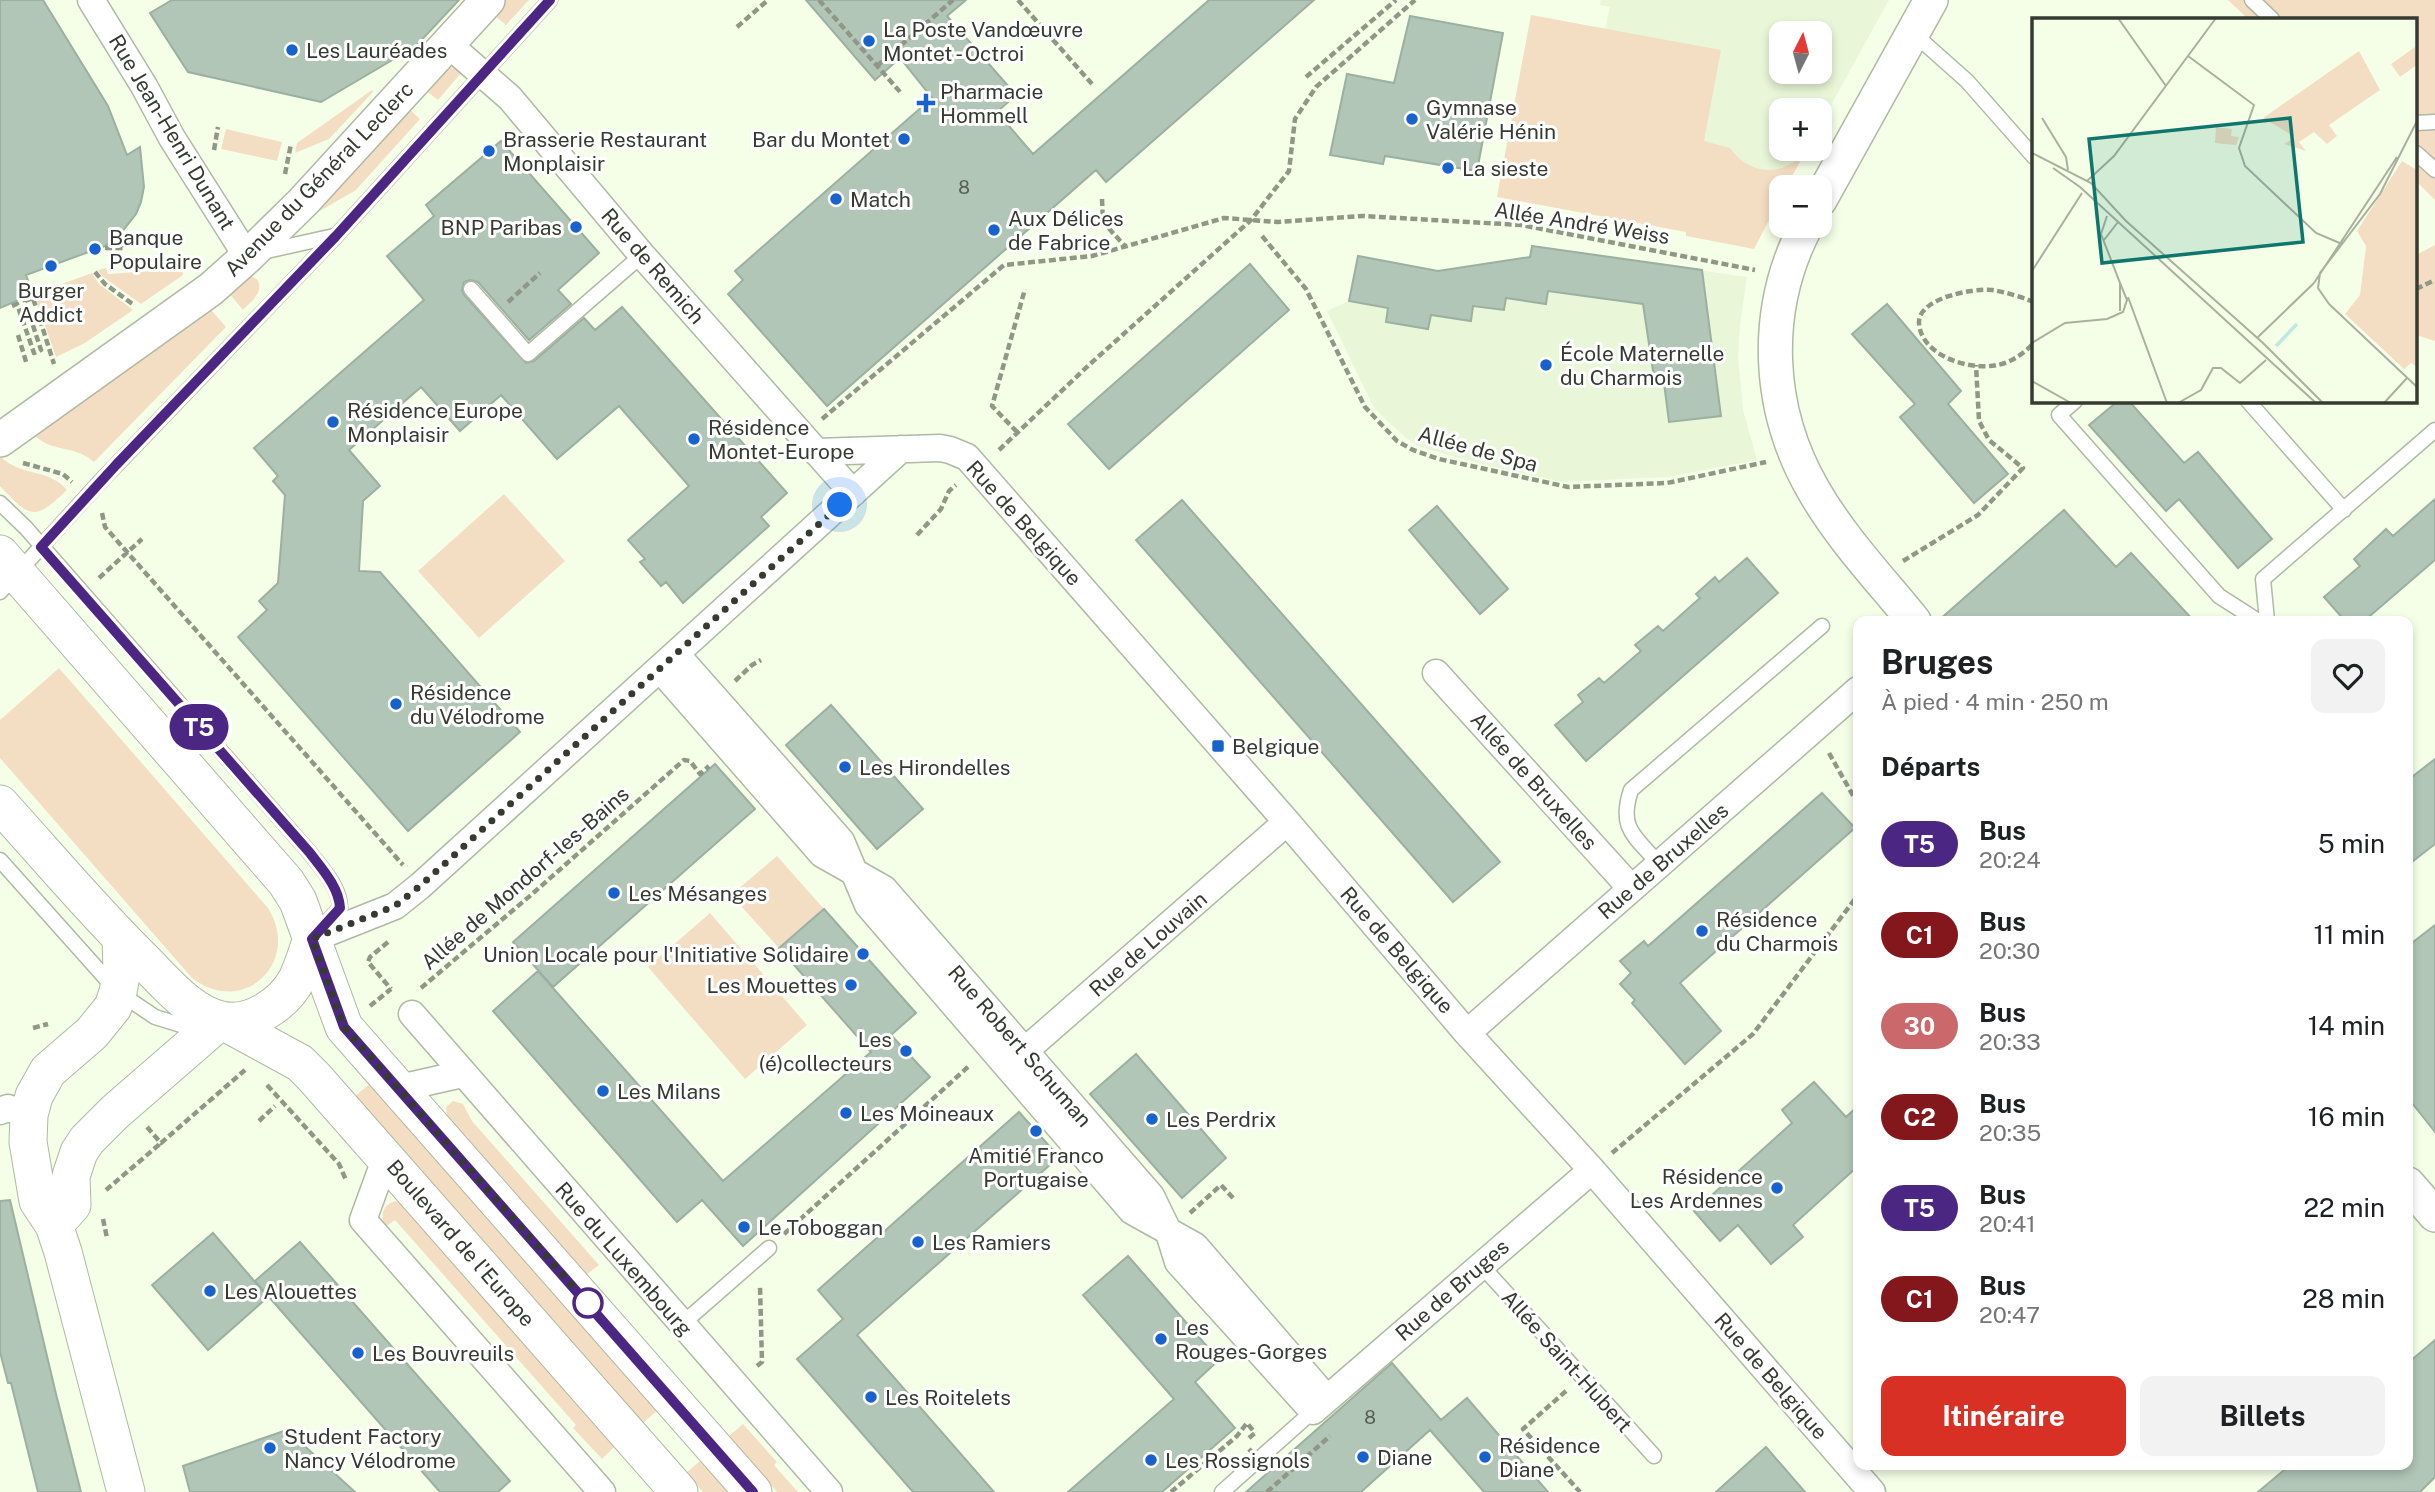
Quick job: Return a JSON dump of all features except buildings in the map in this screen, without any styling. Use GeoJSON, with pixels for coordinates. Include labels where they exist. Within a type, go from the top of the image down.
{"type":"FeatureCollection","features":[{"type":"Feature","properties":{"kind":"main road"},"geometry":{"type":"LineString","coordinates":[[15,567],[286,882],[298,901],[341,1022],[753,1492]]}},
{"type":"Feature","properties":{"kind":"main road","name":"Boulevard de l'Europe"},"geometry":{"type":"LineString","coordinates":[[0,804],[121,939],[180,998],[195,1009],[221,1020],[300,1063],[386,1157],[679,1492]]}},
{"type":"Feature","properties":{"kind":"main road"},"geometry":{"type":"LineString","coordinates":[[15,1113],[34,1096],[48,1071],[107,1017],[118,992],[122,970],[121,939]]}},
{"type":"Feature","properties":{"kind":"main road"},"geometry":{"type":"LineString","coordinates":[[54,1225],[72,1205],[71,1176],[79,1152],[87,1139],[221,1020],[249,1019],[278,1002],[297,980],[312,939]]}},
{"type":"Feature","properties":{"kind":"main road"},"geometry":{"type":"LineString","coordinates":[[15,1113],[79,1152]]}},
{"type":"Feature","properties":{"kind":"main road"},"geometry":{"type":"LineString","coordinates":[[15,1113],[27,1142],[38,1201],[54,1225],[126,1492]]}},
{"type":"Feature","properties":{"kind":"street","name":"Avenue du Général Leclerc"},"geometry":{"type":"LineString","coordinates":[[8,451],[211,289],[249,255],[303,202],[488,0]]}},
{"type":"Feature","properties":{"kind":"street"},"geometry":{"type":"LineString","coordinates":[[1832,178],[1931,0]]}},
{"type":"Feature","properties":{"kind":"street","name":"Rue Jean-Henri Dunant"},"geometry":{"type":"LineString","coordinates":[[94,4],[172,138],[241,247],[249,255]]}},
{"type":"Feature","properties":{"kind":"street","name":"Rue de Remich"},"geometry":{"type":"LineString","coordinates":[[448,44],[510,98],[642,254],[853,493]]}},
{"type":"Feature","properties":{"kind":"street"},"geometry":{"type":"LineString","coordinates":[[1800,238],[1780,294],[1774,344],[1779,395],[1789,438],[1813,490],[1827,512],[1910,616]]}},
{"type":"Feature","properties":{"kind":"street"},"geometry":{"type":"LineString","coordinates":[[312,939],[395,906],[437,871],[901,449]]}},
{"type":"Feature","properties":{"kind":"street","name":"Rue de Belgique"},"geometry":{"type":"LineString","coordinates":[[816,452],[950,450],[967,457],[1287,822],[1467,1033],[1600,1164],[1853,1469]]}},
{"type":"Feature","properties":{"kind":"street","name":"Rue Robert Schuman"},"geometry":{"type":"LineString","coordinates":[[668,662],[822,854],[855,874],[868,905],[1016,1058],[1132,1210],[1169,1233],[1195,1245],[1320,1405]]}},
{"type":"Feature","properties":{"kind":"street","name":"Allée de Bruxelles"},"geometry":{"type":"LineString","coordinates":[[1436,673],[1631,888]]}},
{"type":"Feature","properties":{"kind":"street","name":"Rue de Bruxelles"},"geometry":{"type":"LineString","coordinates":[[1467,1033],[1853,694]]}},
{"type":"Feature","properties":{"kind":"street","name":"Rue de Louvain"},"geometry":{"type":"LineString","coordinates":[[1016,1058],[1287,822]]}},
{"type":"Feature","properties":{"kind":"street","name":"Rue du Luxembourg"},"geometry":{"type":"LineString","coordinates":[[407,1009],[829,1492]]}},
{"type":"Feature","properties":{"kind":"street"},"geometry":{"type":"LineString","coordinates":[[400,1088],[462,1074]]}},
{"type":"Feature","properties":{"kind":"street"},"geometry":{"type":"LineString","coordinates":[[386,1157],[363,1220],[602,1492]]}},
{"type":"Feature","properties":{"kind":"street","name":"Rue de Bruges"},"geometry":{"type":"LineString","coordinates":[[1320,1405],[1600,1164]]}},
{"type":"Feature","properties":{"kind":"street"},"geometry":{"type":"LineString","coordinates":[[2413,1190],[2435,1215]]}},
{"type":"Feature","properties":{"kind":"street","name":"Rue de Belgique"},"geometry":{"type":"LineString","coordinates":[[1854,1470],[1872,1492]]}},
{"type":"Feature","properties":{"kind":"lane"},"geometry":{"type":"LineString","coordinates":[[15,567],[86,497],[336,236],[550,0]]}},
{"type":"Feature","properties":{"kind":"lane"},"geometry":{"type":"LineString","coordinates":[[2252,0],[2271,18]]}},
{"type":"Feature","properties":{"kind":"lane"},"geometry":{"type":"LineString","coordinates":[[1913,33],[1967,80],[2032,155]]}},
{"type":"Feature","properties":{"kind":"lane"},"geometry":{"type":"LineString","coordinates":[[2418,155],[2435,170]]}},
{"type":"Feature","properties":{"kind":"lane"},"geometry":{"type":"LineString","coordinates":[[249,255],[336,236]]}},
{"type":"Feature","properties":{"kind":"lane"},"geometry":{"type":"LineString","coordinates":[[471,289],[528,354],[642,254]]}},
{"type":"Feature","properties":{"kind":"lane"},"geometry":{"type":"LineString","coordinates":[[2074,402],[2059,415],[2219,596],[2250,616]]}},
{"type":"Feature","properties":{"kind":"lane"},"geometry":{"type":"LineString","coordinates":[[2249,402],[2344,510]]}},
{"type":"Feature","properties":{"kind":"lane"},"geometry":{"type":"LineString","coordinates":[[2267,616],[2263,579],[2435,430]]}},
{"type":"Feature","properties":{"kind":"lane"},"geometry":{"type":"LineString","coordinates":[[0,503],[15,567]]}},
{"type":"Feature","properties":{"kind":"lane"},"geometry":{"type":"LineString","coordinates":[[1659,864],[1627,826],[1625,809],[1631,790],[1822,626]]}},
{"type":"Feature","properties":{"kind":"lane"},"geometry":{"type":"LineString","coordinates":[[0,860],[118,992],[155,1017],[181,1025],[221,1020]]}},
{"type":"Feature","properties":{"kind":"lane"},"geometry":{"type":"LineString","coordinates":[[682,1324],[764,1253]]}},
{"type":"Feature","properties":{"kind":"lane","name":"Allée Saint-Hubert"},"geometry":{"type":"LineString","coordinates":[[1481,1265],[1654,1457]]}},
{"type":"Feature","properties":{"kind":"lane"},"geometry":{"type":"LineString","coordinates":[[1222,1492],[1320,1405]]}},
{"type":"Feature","properties":{"kind":"path"},"geometry":{"type":"LineString","coordinates":[[737,27],[768,0]]}},
{"type":"Feature","properties":{"kind":"path"},"geometry":{"type":"LineString","coordinates":[[819,0],[901,93]]}},
{"type":"Feature","properties":{"kind":"path"},"geometry":{"type":"LineString","coordinates":[[877,66],[953,0]]}},
{"type":"Feature","properties":{"kind":"path"},"geometry":{"type":"LineString","coordinates":[[1018,0],[1092,84]]}},
{"type":"Feature","properties":{"kind":"path"},"geometry":{"type":"LineString","coordinates":[[1306,77],[1396,0]]}},
{"type":"Feature","properties":{"kind":"path"},"geometry":{"type":"LineString","coordinates":[[917,535],[941,509],[949,491],[958,482],[966,483],[1090,364],[1251,220],[1289,171],[1296,119],[1316,87],[1415,0]]}},
{"type":"Feature","properties":{"kind":"path"},"geometry":{"type":"LineString","coordinates":[[213,153],[219,127]]}},
{"type":"Feature","properties":{"kind":"path"},"geometry":{"type":"LineString","coordinates":[[284,180],[291,144]]}},
{"type":"Feature","properties":{"kind":"path"},"geometry":{"type":"LineString","coordinates":[[1102,199],[1103,222],[1125,246]]}},
{"type":"Feature","properties":{"kind":"path","name":"Allée André Weiss"},"geometry":{"type":"LineString","coordinates":[[824,417],[1004,265],[1091,256],[1224,218],[1278,222],[1363,216],[1521,225],[1755,270]]}},
{"type":"Feature","properties":{"kind":"path","name":"Allée de Spa"},"geometry":{"type":"LineString","coordinates":[[1262,236],[1306,289],[1365,407],[1397,441],[1413,450],[1451,462],[1568,487],[1667,483],[1797,456]]}},
{"type":"Feature","properties":{"kind":"path"},"geometry":{"type":"LineString","coordinates":[[105,248],[125,248],[124,241]]}},
{"type":"Feature","properties":{"kind":"path"},"geometry":{"type":"LineString","coordinates":[[95,272],[105,284],[139,309]]}},
{"type":"Feature","properties":{"kind":"path"},"geometry":{"type":"LineString","coordinates":[[507,302],[540,273]]}},
{"type":"Feature","properties":{"kind":"path"},"geometry":{"type":"LineString","coordinates":[[2418,288],[2435,280]]}},
{"type":"Feature","properties":{"kind":"path"},"geometry":{"type":"LineString","coordinates":[[1017,432],[992,406],[1025,289]]}},
{"type":"Feature","properties":{"kind":"path"},"geometry":{"type":"LineString","coordinates":[[2032,301],[1991,290],[1947,297],[1934,302],[1923,311],[1919,320],[1921,333],[1929,346],[1951,358],[1976,365],[1998,365],[2022,354],[2032,345]]}},
{"type":"Feature","properties":{"kind":"path"},"geometry":{"type":"LineString","coordinates":[[12,306],[17,304],[34,353],[41,350],[25,301],[33,298],[56,371]]}},
{"type":"Feature","properties":{"kind":"path"},"geometry":{"type":"LineString","coordinates":[[18,335],[27,365]]}},
{"type":"Feature","properties":{"kind":"path"},"geometry":{"type":"LineString","coordinates":[[1881,580],[1903,561],[1978,515],[2022,468],[1989,440],[1979,421],[1976,365]]}},
{"type":"Feature","properties":{"kind":"path"},"geometry":{"type":"LineString","coordinates":[[8,451],[63,474],[101,510],[106,527],[405,868]]}},
{"type":"Feature","properties":{"kind":"path"},"geometry":{"type":"LineString","coordinates":[[89,587],[142,539]]}},
{"type":"Feature","properties":{"kind":"path"},"geometry":{"type":"LineString","coordinates":[[1815,727],[1853,795]]}},
{"type":"Feature","properties":{"kind":"path","name":"Allée de Mondorf-les-Bains"},"geometry":{"type":"LineString","coordinates":[[407,1009],[684,760],[690,761],[700,774],[709,765],[702,757]]}},
{"type":"Feature","properties":{"kind":"path"},"geometry":{"type":"LineString","coordinates":[[1600,1164],[1752,1034],[1853,903]]}},
{"type":"Feature","properties":{"kind":"path"},"geometry":{"type":"LineString","coordinates":[[398,934],[370,957],[368,962],[407,1009]]}},
{"type":"Feature","properties":{"kind":"path"},"geometry":{"type":"LineString","coordinates":[[736,1385],[762,1362],[764,1253],[972,1063]]}},
{"type":"Feature","properties":{"kind":"path"},"geometry":{"type":"LineString","coordinates":[[98,1197],[244,1070],[254,1071]]}},
{"type":"Feature","properties":{"kind":"path"},"geometry":{"type":"LineString","coordinates":[[263,1080],[339,1164],[363,1220]]}},
{"type":"Feature","properties":{"kind":"path"},"geometry":{"type":"LineString","coordinates":[[260,1121],[275,1107]]}},
{"type":"Feature","properties":{"kind":"path"},"geometry":{"type":"LineString","coordinates":[[141,1121],[161,1143]]}},
{"type":"Feature","properties":{"kind":"path"},"geometry":{"type":"LineString","coordinates":[[1169,1233],[1221,1185],[1234,1199]]}},
{"type":"Feature","properties":{"kind":"path"},"geometry":{"type":"LineString","coordinates":[[1580,1492],[1523,1429],[1582,1377]]}},
{"type":"Feature","properties":{"kind":"path"},"geometry":{"type":"LineString","coordinates":[[1241,1428],[1250,1438],[1255,1433]]}},
{"type":"Feature","properties":{"kind":"path"},"geometry":{"type":"LineString","coordinates":[[1241,1428],[1251,1439]]}},
{"type":"Feature","properties":{"kind":"path"},"geometry":{"type":"LineString","coordinates":[[1171,1492],[1237,1436],[1241,1428]]}},
{"type":"Feature","properties":{"kind":"path"},"geometry":{"type":"LineString","coordinates":[[1249,1449],[1268,1471]]}},
{"type":"Feature","properties":{"kind":"shaded area"},"geometry":{"type":"Polygon","coordinates":[[[499,0],[529,0],[506,25],[489,11],[499,0]]]}},
{"type":"Feature","properties":{"kind":"shaded area"},"geometry":{"type":"Polygon","coordinates":[[[1601,0],[1889,0],[1832,103],[1832,98],[1769,98],[1769,161],[1796,161],[1788,166],[1761,170],[1748,166],[1737,158],[1497,197],[1531,15],[1605,29],[1610,7],[1600,5],[1601,0]]]}},
{"type":"Feature","properties":{"kind":"shaded area"},"geometry":{"type":"Polygon","coordinates":[[[2228,0],[2435,0],[2435,200],[2418,183],[2418,18],[2247,18],[2228,0]]]}},
{"type":"Feature","properties":{"kind":"shaded area"},"geometry":{"type":"Polygon","coordinates":[[[1531,15],[1721,50],[1704,141],[1730,148],[1744,162],[1760,169],[1779,169],[1794,161],[1800,162],[1793,175],[1769,175],[1769,220],[1754,249],[1686,236],[1686,232],[1497,197],[1531,15]]]}},
{"type":"Feature","properties":{"kind":"shaded area"},"geometry":{"type":"Polygon","coordinates":[[[441,67],[456,68],[462,72],[438,100],[420,86],[441,67]]]}},
{"type":"Feature","properties":{"kind":"shaded area"},"geometry":{"type":"Polygon","coordinates":[[[372,90],[329,139],[295,153],[297,143],[372,90]]]}},
{"type":"Feature","properties":{"kind":"shaded area"},"geometry":{"type":"Polygon","coordinates":[[[404,104],[420,119],[356,190],[313,215],[404,104]]]}},
{"type":"Feature","properties":{"kind":"shaded area"},"geometry":{"type":"Polygon","coordinates":[[[226,129],[282,142],[277,161],[221,149],[226,129]]]}},
{"type":"Feature","properties":{"kind":"shaded area"},"geometry":{"type":"Polygon","coordinates":[[[2435,245],[2435,341],[2418,336],[2418,254],[2435,245]]]}},
{"type":"Feature","properties":{"kind":"shaded area","name":"École Maternelle du Charmois"},"geometry":{"type":"Polygon","coordinates":[[[1532,246],[1747,277],[1738,355],[1743,410],[1757,460],[1668,477],[1562,482],[1420,447],[1383,417],[1373,406],[1327,311],[1349,301],[1358,256],[1438,271],[1530,257],[1532,246]]]}},
{"type":"Feature","properties":{"kind":"shaded area"},"geometry":{"type":"Polygon","coordinates":[[[106,268],[108,274],[182,269],[183,275],[141,304],[102,276],[98,270],[106,268]]]}},
{"type":"Feature","properties":{"kind":"shaded area"},"geometry":{"type":"Polygon","coordinates":[[[92,273],[99,284],[133,310],[85,343],[56,357],[34,294],[92,273]]]}},
{"type":"Feature","properties":{"kind":"shaded area"},"geometry":{"type":"Polygon","coordinates":[[[251,276],[258,280],[259,289],[243,310],[227,291],[244,277],[251,276]]]}},
{"type":"Feature","properties":{"kind":"shaded area"},"geometry":{"type":"Polygon","coordinates":[[[207,305],[226,327],[94,462],[77,452],[45,443],[31,431],[207,305]]]}},
{"type":"Feature","properties":{"kind":"shaded area"},"geometry":{"type":"Polygon","coordinates":[[[0,456],[16,467],[52,478],[67,490],[39,511],[26,510],[0,486],[0,456]]]}},
{"type":"Feature","properties":{"kind":"shaded area"},"geometry":{"type":"Polygon","coordinates":[[[504,494],[565,561],[479,638],[418,571],[504,494]]]}},
{"type":"Feature","properties":{"kind":"shaded area"},"geometry":{"type":"Polygon","coordinates":[[[59,668],[268,908],[277,928],[278,947],[272,964],[262,978],[247,988],[230,992],[211,989],[192,978],[0,758],[0,720],[59,668]]]}},
{"type":"Feature","properties":{"kind":"shaded area"},"geometry":{"type":"Polygon","coordinates":[[[777,856],[824,909],[779,948],[731,895],[777,856]]]}},
{"type":"Feature","properties":{"kind":"shaded area"},"geometry":{"type":"Polygon","coordinates":[[[710,913],[807,1025],[745,1079],[648,967],[710,913]]]}},
{"type":"Feature","properties":{"kind":"shaded area"},"geometry":{"type":"Polygon","coordinates":[[[372,1082],[659,1409],[643,1423],[355,1096],[372,1082]]]}},
{"type":"Feature","properties":{"kind":"shaded area"},"geometry":{"type":"Polygon","coordinates":[[[453,1101],[463,1104],[472,1121],[599,1265],[586,1275],[447,1117],[446,1107],[453,1101]]]}},
{"type":"Feature","properties":{"kind":"shaded area"},"geometry":{"type":"Polygon","coordinates":[[[395,1201],[401,1203],[615,1446],[602,1459],[573,1428],[576,1425],[395,1220],[385,1227],[383,1211],[395,1201]]]}},
{"type":"Feature","properties":{"kind":"shaded area"},"geometry":{"type":"Polygon","coordinates":[[[743,1424],[777,1462],[774,1465],[798,1492],[777,1492],[729,1436],[743,1424]]]}},
{"type":"Feature","properties":{"kind":"shaded area"},"geometry":{"type":"Polygon","coordinates":[[[701,1460],[733,1492],[703,1492],[686,1473],[701,1460]]]}},
{"type":"Feature","properties":{"kind":"bus line","name":"T5"},"geometry":{"type":"LineString","coordinates":[[550,0],[336,236],[41,547],[329,877],[340,899],[340,908],[312,939],[344,1027],[753,1492]]}},
{"type":"Feature","properties":{"kind":"place","name":"La Poste Vandœuvre Montet - Octroi"},"geometry":{"type":"Point","coordinates":[869,41]}},
{"type":"Feature","properties":{"kind":"place","name":"Les Lauréades"},"geometry":{"type":"Point","coordinates":[292,50]}},
{"type":"Feature","properties":{"kind":"place","name":"Pharmacie Hommell"},"geometry":{"type":"Point","coordinates":[926,103]}},
{"type":"Feature","properties":{"kind":"place","name":"Gymnase Valérie Hénin"},"geometry":{"type":"Point","coordinates":[1412,119]}},
{"type":"Feature","properties":{"kind":"place","name":"Bar du Montet"},"geometry":{"type":"Point","coordinates":[904,139]}},
{"type":"Feature","properties":{"kind":"place","name":"Brasserie Restaurant Monplaisir"},"geometry":{"type":"Point","coordinates":[489,151]}},
{"type":"Feature","properties":{"kind":"place","name":"La sieste"},"geometry":{"type":"Point","coordinates":[1448,168]}},
{"type":"Feature","properties":{"kind":"place","name":"Match"},"geometry":{"type":"Point","coordinates":[836,199]}},
{"type":"Feature","properties":{"kind":"place","name":"BNP Paribas"},"geometry":{"type":"Point","coordinates":[576,227]}},
{"type":"Feature","properties":{"kind":"place","name":"Aux Délices de Fabrice"},"geometry":{"type":"Point","coordinates":[994,230]}},
{"type":"Feature","properties":{"kind":"place","name":"Banque Populaire"},"geometry":{"type":"Point","coordinates":[95,249]}},
{"type":"Feature","properties":{"kind":"place","name":"Burger Addict"},"geometry":{"type":"Point","coordinates":[51,266]}},
{"type":"Feature","properties":{"kind":"place","name":"École Maternelle du Charmois"},"geometry":{"type":"Point","coordinates":[1546,365]}},
{"type":"Feature","properties":{"kind":"place","name":"Résidence Europe Monplaisir"},"geometry":{"type":"Point","coordinates":[333,422]}},
{"type":"Feature","properties":{"kind":"place","name":"Résidence Montet-Europe"},"geometry":{"type":"Point","coordinates":[694,439]}},
{"type":"Feature","properties":{"kind":"place","name":"Résidence du Vélodrome"},"geometry":{"type":"Point","coordinates":[396,704]}},
{"type":"Feature","properties":{"kind":"place","name":"Belgique"},"geometry":{"type":"Point","coordinates":[1218,746]}},
{"type":"Feature","properties":{"kind":"place","name":"Les Hirondelles"},"geometry":{"type":"Point","coordinates":[845,767]}},
{"type":"Feature","properties":{"kind":"place","name":"Les Mésanges"},"geometry":{"type":"Point","coordinates":[614,893]}},
{"type":"Feature","properties":{"kind":"place","name":"Résidence du Charmois"},"geometry":{"type":"Point","coordinates":[1702,931]}},
{"type":"Feature","properties":{"kind":"place","name":"Union Locale pour l'Initiative Solidaire"},"geometry":{"type":"Point","coordinates":[863,954]}},
{"type":"Feature","properties":{"kind":"place","name":"Les Mouettes"},"geometry":{"type":"Point","coordinates":[851,985]}},
{"type":"Feature","properties":{"kind":"place","name":"Les (é)collecteurs"},"geometry":{"type":"Point","coordinates":[906,1051]}},
{"type":"Feature","properties":{"kind":"place","name":"Les Milans"},"geometry":{"type":"Point","coordinates":[603,1091]}},
{"type":"Feature","properties":{"kind":"place","name":"Les Moineaux"},"geometry":{"type":"Point","coordinates":[846,1113]}},
{"type":"Feature","properties":{"kind":"place","name":"Les Perdrix"},"geometry":{"type":"Point","coordinates":[1152,1119]}},
{"type":"Feature","properties":{"kind":"place","name":"Amitié Franco Portugaise"},"geometry":{"type":"Point","coordinates":[1036,1131]}},
{"type":"Feature","properties":{"kind":"place","name":"Résidence Les Ardennes"},"geometry":{"type":"Point","coordinates":[1777,1188]}},
{"type":"Feature","properties":{"kind":"place","name":"Le Toboggan"},"geometry":{"type":"Point","coordinates":[744,1227]}},
{"type":"Feature","properties":{"kind":"place","name":"Les Ramiers"},"geometry":{"type":"Point","coordinates":[918,1242]}},
{"type":"Feature","properties":{"kind":"place","name":"Les Alouettes"},"geometry":{"type":"Point","coordinates":[210,1291]}},
{"type":"Feature","properties":{"kind":"place","name":"Les Rouges-Gorges"},"geometry":{"type":"Point","coordinates":[1161,1339]}},
{"type":"Feature","properties":{"kind":"place","name":"Les Bouvreuils"},"geometry":{"type":"Point","coordinates":[358,1353]}},
{"type":"Feature","properties":{"kind":"place","name":"Les Roitelets"},"geometry":{"type":"Point","coordinates":[871,1397]}},
{"type":"Feature","properties":{"kind":"place","name":"Student Factory Nancy Vélodrome"},"geometry":{"type":"Point","coordinates":[270,1448]}},
{"type":"Feature","properties":{"kind":"place","name":"Diane"},"geometry":{"type":"Point","coordinates":[1363,1457]}},
{"type":"Feature","properties":{"kind":"place","name":"Résidence Diane"},"geometry":{"type":"Point","coordinates":[1485,1457]}},
{"type":"Feature","properties":{"kind":"place","name":"Les Rossignols"},"geometry":{"type":"Point","coordinates":[1151,1460]}},
{"type":"Feature","properties":{"kind":"route"},"geometry":{"type":"LineString","coordinates":[[588,1303],[344,1027],[312,939],[395,906],[420,886],[840,505]]}}]}
